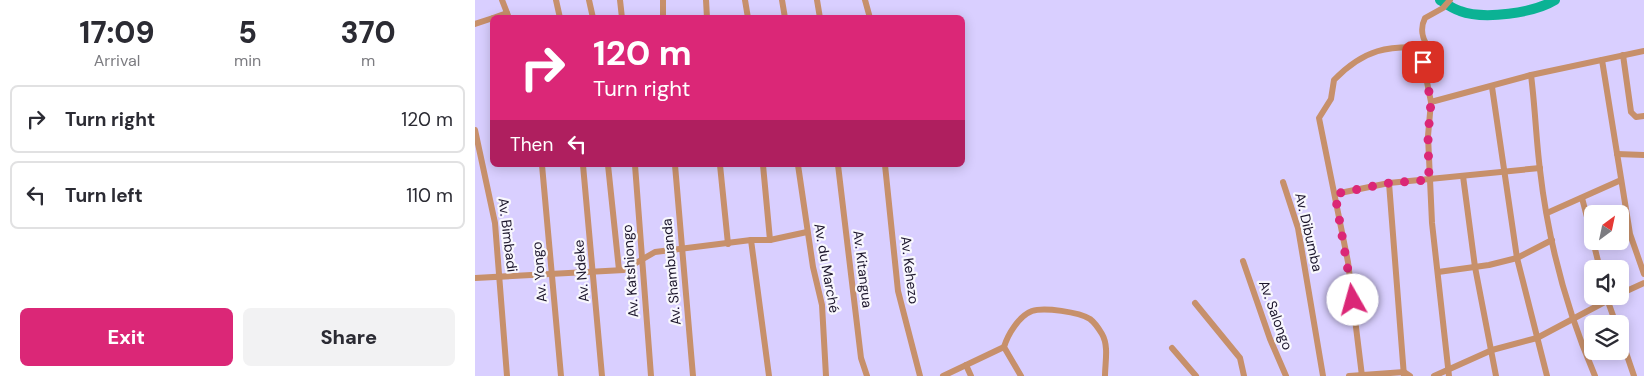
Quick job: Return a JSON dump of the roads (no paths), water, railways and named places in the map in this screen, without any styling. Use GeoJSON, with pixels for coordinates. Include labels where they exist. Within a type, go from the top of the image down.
{"type":"FeatureCollection","features":[{"type":"Feature","properties":{"kind":"street"},"geometry":{"type":"LineString","coordinates":[[502,0],[508,15]]}},
{"type":"Feature","properties":{"kind":"street"},"geometry":{"type":"LineString","coordinates":[[557,0],[560,15]]}},
{"type":"Feature","properties":{"kind":"street"},"geometry":{"type":"LineString","coordinates":[[589,0],[592,15]]}},
{"type":"Feature","properties":{"kind":"street"},"geometry":{"type":"LineString","coordinates":[[620,0],[622,15]]}},
{"type":"Feature","properties":{"kind":"street"},"geometry":{"type":"LineString","coordinates":[[663,0],[663,15]]}},
{"type":"Feature","properties":{"kind":"street"},"geometry":{"type":"LineString","coordinates":[[706,0],[707,15]]}},
{"type":"Feature","properties":{"kind":"street"},"geometry":{"type":"LineString","coordinates":[[745,0],[747,15]]}},
{"type":"Feature","properties":{"kind":"street"},"geometry":{"type":"LineString","coordinates":[[782,0],[784,15]]}},
{"type":"Feature","properties":{"kind":"street"},"geometry":{"type":"LineString","coordinates":[[817,0],[820,15]]}},
{"type":"Feature","properties":{"kind":"street"},"geometry":{"type":"LineString","coordinates":[[865,0],[869,15]]}},
{"type":"Feature","properties":{"kind":"street"},"geometry":{"type":"LineString","coordinates":[[1429,48],[1424,42],[1423,22],[1425,18],[1448,3]]}},
{"type":"Feature","properties":{"kind":"street"},"geometry":{"type":"LineString","coordinates":[[475,24],[490,19]]}},
{"type":"Feature","properties":{"kind":"street"},"geometry":{"type":"LineString","coordinates":[[1362,375],[1348,262],[1319,121],[1331,99],[1334,80],[1359,60],[1381,49],[1405,46],[1429,48]]}},
{"type":"Feature","properties":{"kind":"street"},"geometry":{"type":"LineString","coordinates":[[1429,48],[1423,62],[1431,102],[1428,136],[1429,180],[1449,373]]}},
{"type":"Feature","properties":{"kind":"street"},"geometry":{"type":"LineString","coordinates":[[1431,102],[1492,87],[1531,74],[1644,50]]}},
{"type":"Feature","properties":{"kind":"street"},"geometry":{"type":"LineString","coordinates":[[1623,55],[1631,112],[1636,117],[1644,116]]}},
{"type":"Feature","properties":{"kind":"street"},"geometry":{"type":"LineString","coordinates":[[1602,60],[1630,234],[1644,274]]}},
{"type":"Feature","properties":{"kind":"street"},"geometry":{"type":"LineString","coordinates":[[1531,74],[1540,168],[1552,240],[1572,318],[1595,376]]}},
{"type":"Feature","properties":{"kind":"street"},"geometry":{"type":"LineString","coordinates":[[1492,87],[1506,171],[1517,258],[1547,376]]}},
{"type":"Feature","properties":{"kind":"street","name":"Av. Bimbadi"},"geometry":{"type":"LineString","coordinates":[[475,130],[488,183],[501,277],[507,376]]}},
{"type":"Feature","properties":{"kind":"street"},"geometry":{"type":"LineString","coordinates":[[1617,154],[1644,155]]}},
{"type":"Feature","properties":{"kind":"street","name":"Av. Yongo"},"geometry":{"type":"LineString","coordinates":[[542,167],[561,376]]}},
{"type":"Feature","properties":{"kind":"street","name":"Av. Ndeke"},"geometry":{"type":"LineString","coordinates":[[583,167],[602,376]]}},
{"type":"Feature","properties":{"kind":"street"},"geometry":{"type":"LineString","coordinates":[[608,167],[619,270]]}},
{"type":"Feature","properties":{"kind":"street","name":"Av. Katshiongo"},"geometry":{"type":"LineString","coordinates":[[635,167],[651,376]]}},
{"type":"Feature","properties":{"kind":"street","name":"Av. Shambuanda"},"geometry":{"type":"LineString","coordinates":[[675,167],[693,376]]}},
{"type":"Feature","properties":{"kind":"street"},"geometry":{"type":"LineString","coordinates":[[720,167],[728,244]]}},
{"type":"Feature","properties":{"kind":"street"},"geometry":{"type":"LineString","coordinates":[[763,167],[770,240]]}},
{"type":"Feature","properties":{"kind":"street","name":"Av. du Marché"},"geometry":{"type":"LineString","coordinates":[[797,167],[807,232],[823,305],[827,376]]}},
{"type":"Feature","properties":{"kind":"street","name":"Av. Kitangua"},"geometry":{"type":"LineString","coordinates":[[838,167],[861,358],[867,376]]}},
{"type":"Feature","properties":{"kind":"street","name":"Av. Kehezo"},"geometry":{"type":"LineString","coordinates":[[885,167],[898,291],[920,376]]}},
{"type":"Feature","properties":{"kind":"street"},"geometry":{"type":"LineString","coordinates":[[1335,194],[1389,183],[1540,168]]}},
{"type":"Feature","properties":{"kind":"street"},"geometry":{"type":"LineString","coordinates":[[1463,176],[1475,267],[1496,376]]}},
{"type":"Feature","properties":{"kind":"street"},"geometry":{"type":"LineString","coordinates":[[1547,213],[1621,180]]}},
{"type":"Feature","properties":{"kind":"street","name":"Av. Dibumba"},"geometry":{"type":"LineString","coordinates":[[1283,182],[1298,228],[1323,376]]}},
{"type":"Feature","properties":{"kind":"street"},"geometry":{"type":"LineString","coordinates":[[1389,183],[1404,374]]}},
{"type":"Feature","properties":{"kind":"street"},"geometry":{"type":"LineString","coordinates":[[1582,198],[1584,206]]}},
{"type":"Feature","properties":{"kind":"street"},"geometry":{"type":"LineString","coordinates":[[475,278],[551,276],[619,270],[631,267],[655,252],[751,240],[770,240],[807,232]]}},
{"type":"Feature","properties":{"kind":"street"},"geometry":{"type":"LineString","coordinates":[[751,240],[769,376]]}},
{"type":"Feature","properties":{"kind":"street"},"geometry":{"type":"LineString","coordinates":[[1438,272],[1475,267],[1517,258],[1552,240]]}},
{"type":"Feature","properties":{"kind":"street","name":"Av. Salongo"},"geometry":{"type":"LineString","coordinates":[[1243,261],[1264,322],[1286,376]]}},
{"type":"Feature","properties":{"kind":"street"},"geometry":{"type":"LineString","coordinates":[[1629,290],[1644,283]]}},
{"type":"Feature","properties":{"kind":"street"},"geometry":{"type":"LineString","coordinates":[[1195,303],[1240,358],[1244,376]]}},
{"type":"Feature","properties":{"kind":"street"},"geometry":{"type":"LineString","coordinates":[[1434,376],[1449,373],[1492,350],[1537,338],[1596,305]]}},
{"type":"Feature","properties":{"kind":"street"},"geometry":{"type":"LineString","coordinates":[[1021,376],[1004,347],[1007,335],[1024,316],[1032,312],[1050,310],[1084,316],[1091,320],[1103,335],[1106,344],[1105,376]]}},
{"type":"Feature","properties":{"kind":"street"},"geometry":{"type":"LineString","coordinates":[[943,376],[1004,347]]}},
{"type":"Feature","properties":{"kind":"street"},"geometry":{"type":"LineString","coordinates":[[1172,348],[1196,376]]}},
{"type":"Feature","properties":{"kind":"street"},"geometry":{"type":"LineString","coordinates":[[1628,360],[1634,376]]}},
{"type":"Feature","properties":{"kind":"street"},"geometry":{"type":"LineString","coordinates":[[966,365],[971,376]]}},
{"type":"Feature","properties":{"kind":"street"},"geometry":{"type":"LineString","coordinates":[[1349,376],[1404,374],[1410,376]]}},
{"type":"Feature","properties":{"kind":"waterway"},"geometry":{"type":"LineString","coordinates":[[1440,0],[1457,10],[1482,15],[1522,12],[1546,5],[1555,0]]}}]}
